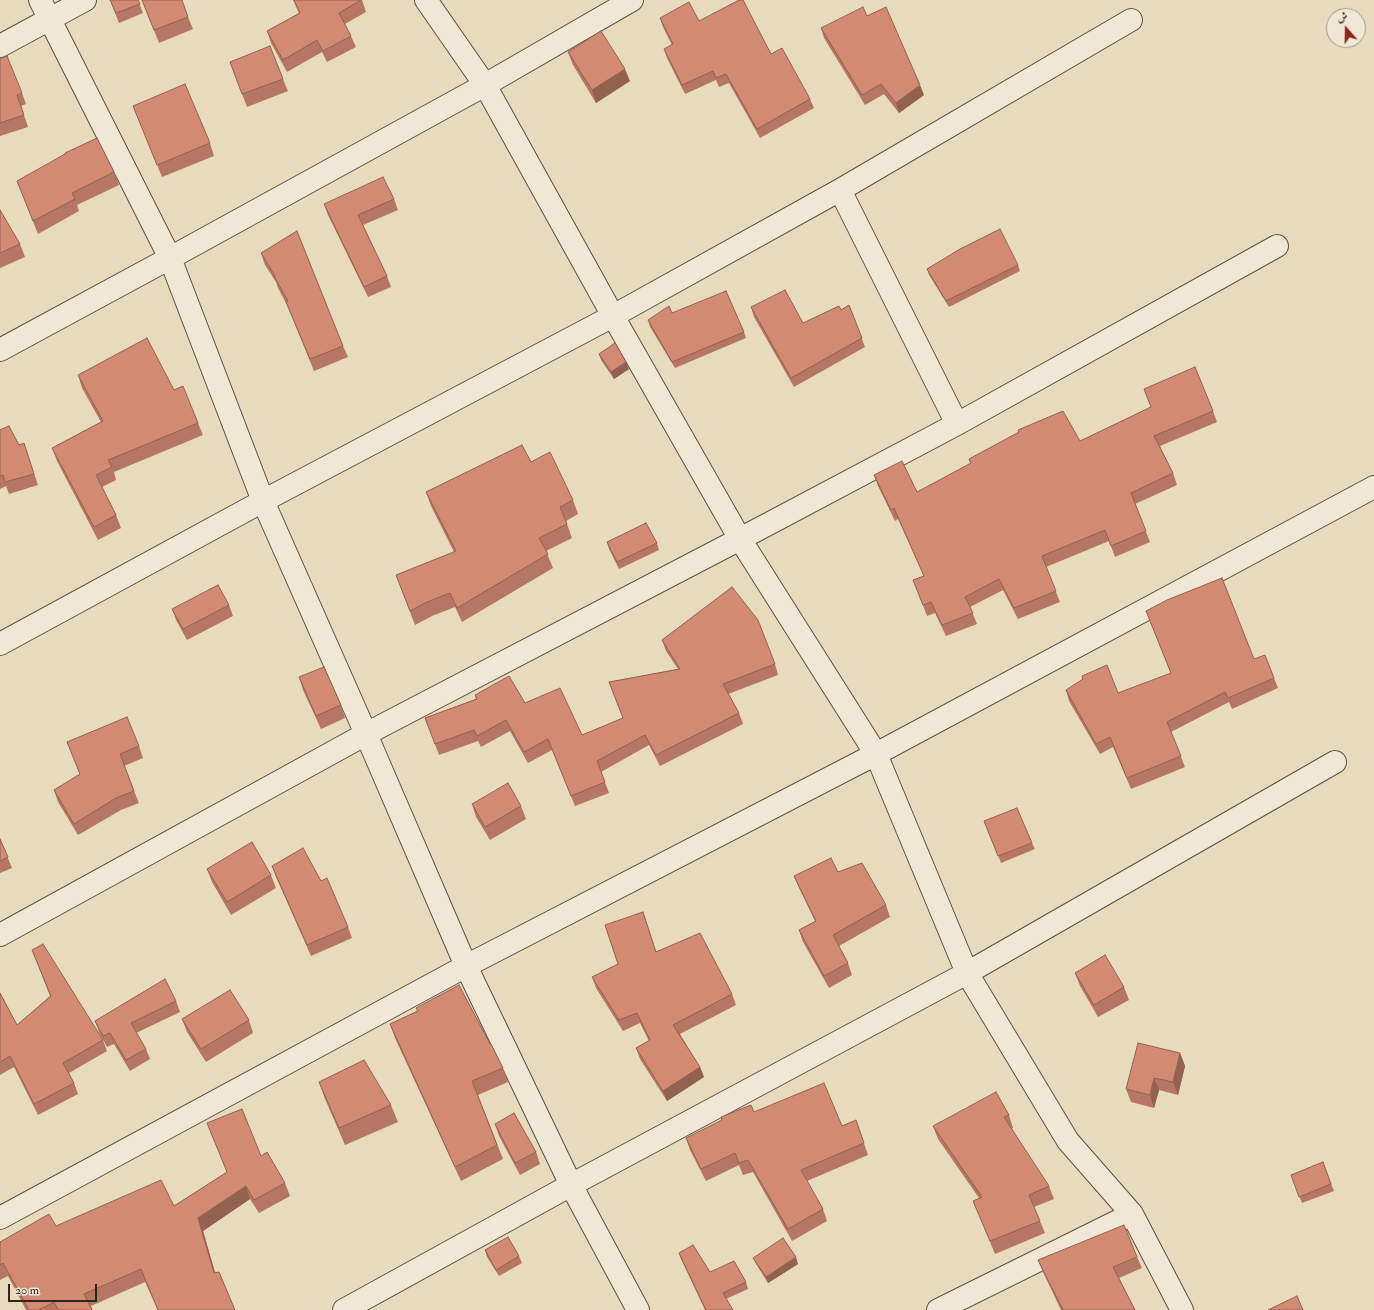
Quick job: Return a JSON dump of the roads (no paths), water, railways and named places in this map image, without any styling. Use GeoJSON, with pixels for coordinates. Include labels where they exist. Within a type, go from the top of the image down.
{"type":"FeatureCollection","features":[{"type":"Feature","properties":{"kind":"street"},"geometry":{"type":"LineString","coordinates":[[40,0],[170,258],[263,501],[466,966],[571,1185],[638,1310]]}},
{"type":"Feature","properties":{"kind":"street"},"geometry":{"type":"LineString","coordinates":[[0,46],[85,0]]}},
{"type":"Feature","properties":{"kind":"street"},"geometry":{"type":"LineString","coordinates":[[426,0],[485,85],[613,316],[740,539],[876,754],[967,973],[1068,1141],[1132,1214],[1182,1310]]}},
{"type":"Feature","properties":{"kind":"street"},"geometry":{"type":"LineString","coordinates":[[0,350],[485,85],[632,0]]}},
{"type":"Feature","properties":{"kind":"street"},"geometry":{"type":"LineString","coordinates":[[0,644],[263,501],[613,316],[840,190],[1131,20]]}},
{"type":"Feature","properties":{"kind":"street"},"geometry":{"type":"LineString","coordinates":[[840,190],[957,424]]}},
{"type":"Feature","properties":{"kind":"street"},"geometry":{"type":"LineString","coordinates":[[0,935],[366,734],[957,424],[1277,246]]}},
{"type":"Feature","properties":{"kind":"street"},"geometry":{"type":"LineString","coordinates":[[0,1218],[466,966],[876,754],[1374,487]]}},
{"type":"Feature","properties":{"kind":"street"},"geometry":{"type":"LineString","coordinates":[[344,1310],[571,1185],[967,973],[1335,762]]}},
{"type":"Feature","properties":{"kind":"street"},"geometry":{"type":"LineString","coordinates":[[938,1310],[1132,1214]]}}]}
